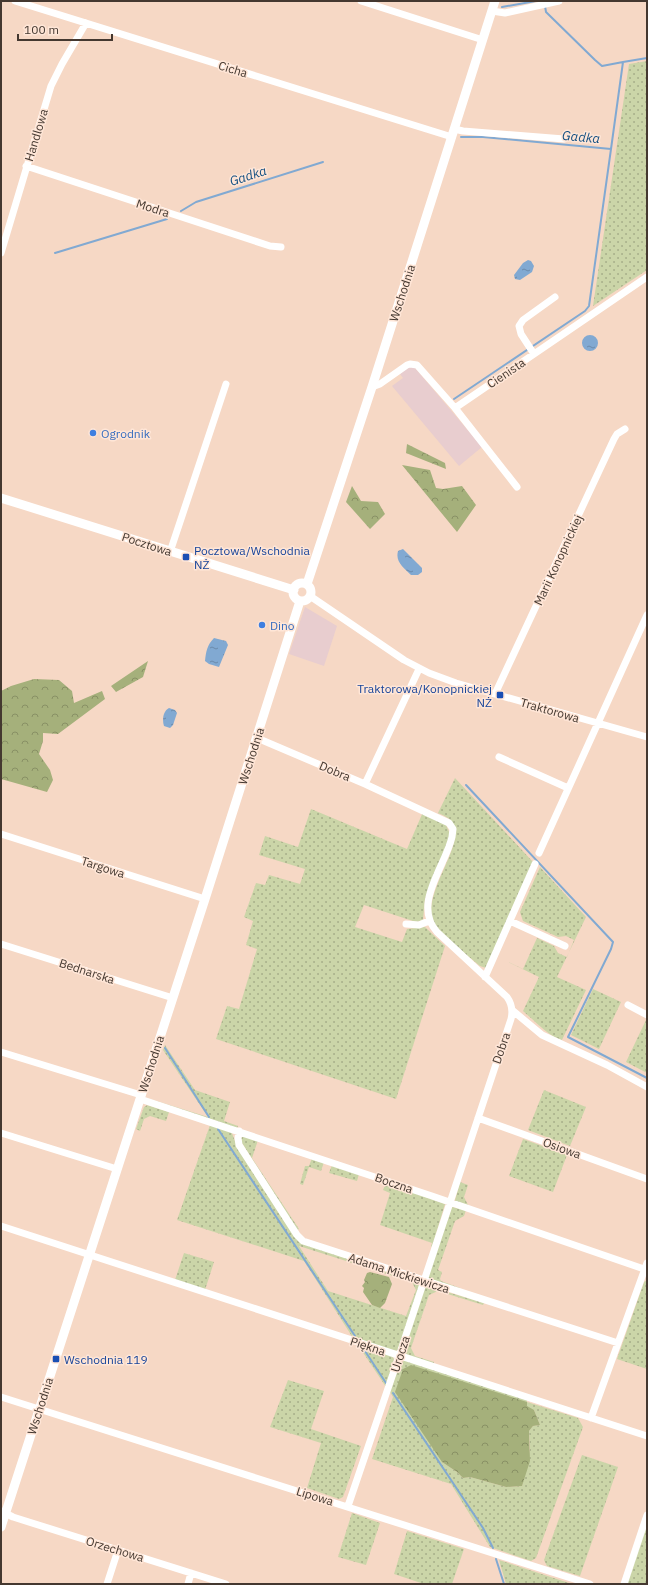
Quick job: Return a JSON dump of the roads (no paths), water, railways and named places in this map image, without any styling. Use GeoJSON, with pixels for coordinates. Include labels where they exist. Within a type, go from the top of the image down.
{"type":"FeatureCollection","features":[{"type":"Feature","properties":{"kind":"street","name":"Cicha"},"geometry":{"type":"LineString","coordinates":[[15,1],[453,133],[463,131],[564,139]]}},
{"type":"Feature","properties":{"kind":"street"},"geometry":{"type":"LineString","coordinates":[[361,1],[483,40]]}},
{"type":"Feature","properties":{"kind":"street","name":"Wschodnia"},"geometry":{"type":"LineString","coordinates":[[307,584],[372,387],[495,1]]}},
{"type":"Feature","properties":{"kind":"street"},"geometry":{"type":"LineString","coordinates":[[492,11],[505,13],[559,1]]}},
{"type":"Feature","properties":{"kind":"street","name":"Handlowa"},"geometry":{"type":"LineString","coordinates":[[1,253],[26,166],[53,81],[86,23]]}},
{"type":"Feature","properties":{"kind":"street","name":"Modra"},"geometry":{"type":"LineString","coordinates":[[26,166],[270,246],[280,247]]}},
{"type":"Feature","properties":{"kind":"street","name":"Cienista"},"geometry":{"type":"LineString","coordinates":[[455,408],[647,277]]}},
{"type":"Feature","properties":{"kind":"street"},"geometry":{"type":"LineString","coordinates":[[534,354],[521,334],[519,326],[523,320],[555,297]]}},
{"type":"Feature","properties":{"kind":"street"},"geometry":{"type":"LineString","coordinates":[[372,387],[380,384],[407,365],[414,364],[420,368],[455,408],[517,487]]}},
{"type":"Feature","properties":{"kind":"street"},"geometry":{"type":"LineString","coordinates":[[170,552],[226,384]]}},
{"type":"Feature","properties":{"kind":"street","name":"Marii Konopnickiej"},"geometry":{"type":"LineString","coordinates":[[495,694],[614,439],[617,434],[625,429]]}},
{"type":"Feature","properties":{"kind":"street","name":"Pocztowa"},"geometry":{"type":"LineString","coordinates":[[1,498],[294,590]]}},
{"type":"Feature","properties":{"kind":"street"},"geometry":{"type":"LineString","coordinates":[[298,584],[307,584],[311,589],[310,596],[306,600],[300,601],[295,597],[294,590],[298,584]]}},
{"type":"Feature","properties":{"kind":"street","name":"Traktorowa"},"geometry":{"type":"LineString","coordinates":[[310,596],[404,660],[419,669],[442,679],[647,737]]}},
{"type":"Feature","properties":{"kind":"street","name":"Wschodnia"},"geometry":{"type":"LineString","coordinates":[[1,1527],[3,1512],[90,1255],[300,601]]}},
{"type":"Feature","properties":{"kind":"street"},"geometry":{"type":"LineString","coordinates":[[539,853],[647,615]]}},
{"type":"Feature","properties":{"kind":"street"},"geometry":{"type":"LineString","coordinates":[[365,784],[419,669]]}},
{"type":"Feature","properties":{"kind":"street","name":"Dobra"},"geometry":{"type":"LineString","coordinates":[[257,738],[446,820],[452,827],[453,834],[450,846],[428,899],[427,912],[429,921]]}},
{"type":"Feature","properties":{"kind":"street"},"geometry":{"type":"LineString","coordinates":[[499,757],[568,788]]}},
{"type":"Feature","properties":{"kind":"street","name":"Targowa"},"geometry":{"type":"LineString","coordinates":[[1,834],[205,900]]}},
{"type":"Feature","properties":{"kind":"street"},"geometry":{"type":"LineString","coordinates":[[485,977],[535,864]]}},
{"type":"Feature","properties":{"kind":"street"},"geometry":{"type":"LineString","coordinates":[[406,924],[419,925],[429,921],[437,932],[507,997],[512,1010],[542,1035],[647,1087]]}},
{"type":"Feature","properties":{"kind":"street"},"geometry":{"type":"LineString","coordinates":[[510,921],[565,946]]}},
{"type":"Feature","properties":{"kind":"street","name":"Bednarska"},"geometry":{"type":"LineString","coordinates":[[1,944],[173,998]]}},
{"type":"Feature","properties":{"kind":"street"},"geometry":{"type":"LineString","coordinates":[[628,1005],[647,1015]]}},
{"type":"Feature","properties":{"kind":"street","name":"Dobra"},"geometry":{"type":"LineString","coordinates":[[450,1202],[511,1019],[512,1010]]}},
{"type":"Feature","properties":{"kind":"street","name":"Boczna"},"geometry":{"type":"LineString","coordinates":[[1,1052],[140,1097],[646,1267]]}},
{"type":"Feature","properties":{"kind":"street","name":"Osiowa"},"geometry":{"type":"LineString","coordinates":[[478,1118],[647,1179]]}},
{"type":"Feature","properties":{"kind":"street","name":"Adama Mickiewicza"},"geometry":{"type":"LineString","coordinates":[[239,1131],[239,1145],[301,1240],[423,1281],[618,1343]]}},
{"type":"Feature","properties":{"kind":"street"},"geometry":{"type":"LineString","coordinates":[[1,1133],[117,1169]]}},
{"type":"Feature","properties":{"kind":"street","name":"Urocza"},"geometry":{"type":"LineString","coordinates":[[348,1506],[450,1202]]}},
{"type":"Feature","properties":{"kind":"street","name":"Piękna"},"geometry":{"type":"LineString","coordinates":[[1,1226],[647,1436]]}},
{"type":"Feature","properties":{"kind":"street"},"geometry":{"type":"LineString","coordinates":[[591,1418],[646,1267]]}},
{"type":"Feature","properties":{"kind":"street","name":"Lipowa"},"geometry":{"type":"LineString","coordinates":[[1,1397],[590,1584]]}},
{"type":"Feature","properties":{"kind":"street","name":"Orzechowa"},"geometry":{"type":"LineString","coordinates":[[3,1512],[13,1517],[226,1584]]}},
{"type":"Feature","properties":{"kind":"street"},"geometry":{"type":"LineString","coordinates":[[624,1584],[647,1515]]}},
{"type":"Feature","properties":{"kind":"street"},"geometry":{"type":"LineString","coordinates":[[107,1584],[118,1550]]}},
{"type":"Feature","properties":{"kind":"street"},"geometry":{"type":"LineString","coordinates":[[188,1584],[191,1573]]}},
{"type":"Feature","properties":{"kind":"water"},"geometry":{"type":"Polygon","coordinates":[[[528,260],[531,261],[534,266],[532,272],[520,280],[515,279],[514,275],[523,263],[528,260]]]}},
{"type":"Feature","properties":{"kind":"water"},"geometry":{"type":"Polygon","coordinates":[[[587,335],[593,335],[598,340],[596,349],[593,351],[587,351],[582,346],[582,340],[587,335]]]}},
{"type":"Feature","properties":{"kind":"water"},"geometry":{"type":"Polygon","coordinates":[[[403,549],[422,568],[422,572],[418,575],[411,575],[399,562],[397,555],[398,551],[403,549]]]}},
{"type":"Feature","properties":{"kind":"water"},"geometry":{"type":"Polygon","coordinates":[[[214,638],[226,641],[228,645],[219,667],[205,661],[207,649],[214,638]]]}},
{"type":"Feature","properties":{"kind":"water"},"geometry":{"type":"Polygon","coordinates":[[[169,708],[175,710],[177,713],[173,725],[170,728],[164,726],[163,721],[164,713],[169,708]]]}},
{"type":"Feature","properties":{"kind":"waterway"},"geometry":{"type":"LineString","coordinates":[[502,7],[536,1]]}},
{"type":"Feature","properties":{"kind":"waterway"},"geometry":{"type":"LineString","coordinates":[[545,6],[546,12],[602,66],[623,62]]}},
{"type":"Feature","properties":{"kind":"waterway","name":"Gadka"},"geometry":{"type":"LineString","coordinates":[[461,137],[483,137],[611,149],[623,62],[647,58]]}},
{"type":"Feature","properties":{"kind":"waterway"},"geometry":{"type":"LineString","coordinates":[[454,399],[585,311],[589,306],[611,149]]}},
{"type":"Feature","properties":{"kind":"waterway","name":"Gadka"},"geometry":{"type":"LineString","coordinates":[[181,211],[196,202],[323,162]]}},
{"type":"Feature","properties":{"kind":"waterway","name":"Gadka"},"geometry":{"type":"LineString","coordinates":[[55,253],[167,219]]}},
{"type":"Feature","properties":{"kind":"waterway"},"geometry":{"type":"LineString","coordinates":[[466,785],[613,942],[568,1037],[647,1078]]}},
{"type":"Feature","properties":{"kind":"waterway"},"geometry":{"type":"LineString","coordinates":[[165,1048],[209,1117]]}},
{"type":"Feature","properties":{"kind":"waterway"},"geometry":{"type":"LineString","coordinates":[[218,1129],[355,1336]]}},
{"type":"Feature","properties":{"kind":"waterway"},"geometry":{"type":"LineString","coordinates":[[363,1348],[386,1383]]}},
{"type":"Feature","properties":{"kind":"waterway"},"geometry":{"type":"LineString","coordinates":[[393,1393],[483,1528],[493,1548]]}},
{"type":"Feature","properties":{"kind":"waterway"},"geometry":{"type":"LineString","coordinates":[[496,1559],[504,1584]]}},
{"type":"Feature","properties":{"kind":"place","name":"Ogrodnik"},"geometry":{"type":"Point","coordinates":[93,433]}},
{"type":"Feature","properties":{"kind":"place","name":"Pocztowa/Wschodnia NŻ"},"geometry":{"type":"Point","coordinates":[186,557]}},
{"type":"Feature","properties":{"kind":"place","name":"Dino"},"geometry":{"type":"Point","coordinates":[262,625]}},
{"type":"Feature","properties":{"kind":"place","name":"Traktorowa/Konopnickiej NŻ"},"geometry":{"type":"Point","coordinates":[500,695]}},
{"type":"Feature","properties":{"kind":"place","name":"Wschodnia 119"},"geometry":{"type":"Point","coordinates":[56,1359]}}]}
